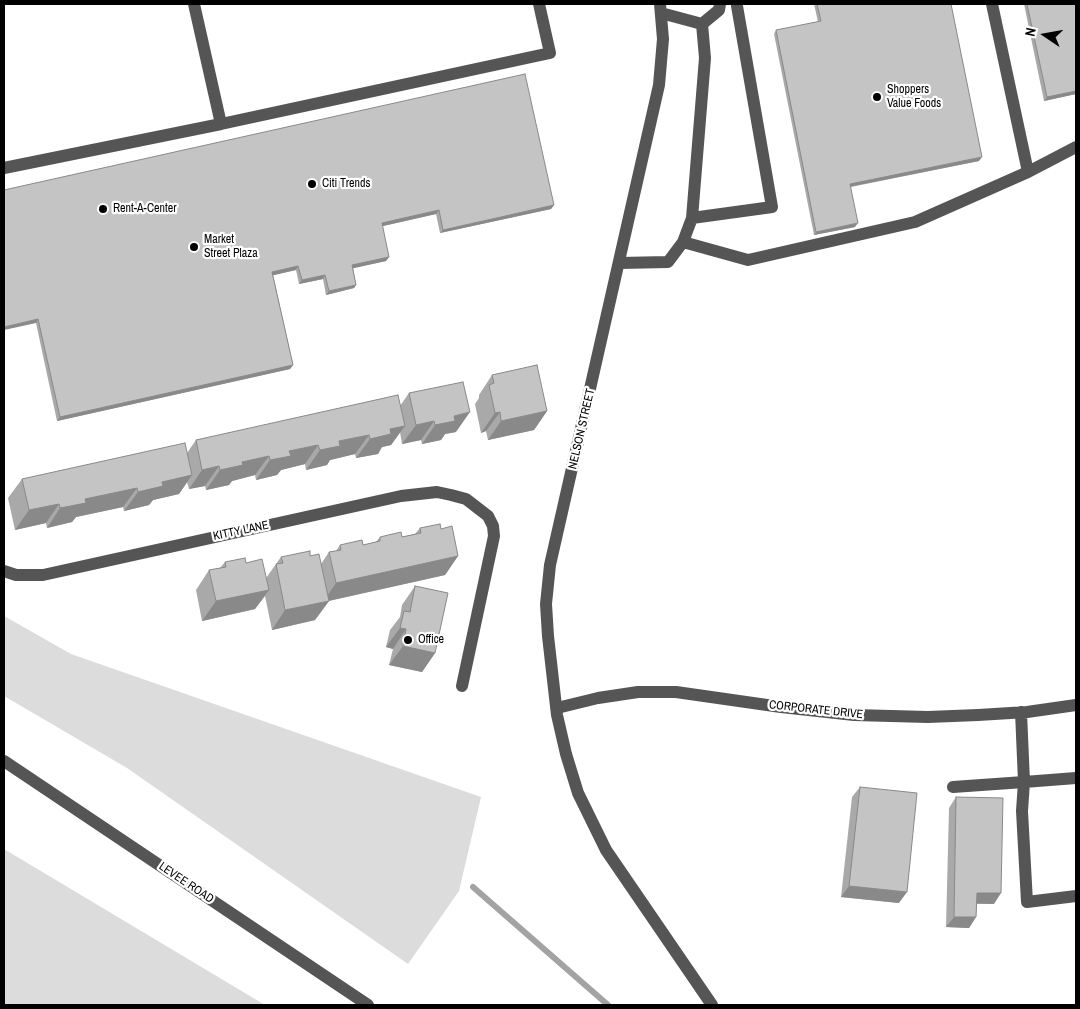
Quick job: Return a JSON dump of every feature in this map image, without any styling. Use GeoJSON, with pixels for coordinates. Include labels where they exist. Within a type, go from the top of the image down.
{"type":"FeatureCollection","features":[{"type":"Feature","properties":{"kind":"street"},"geometry":{"type":"LineString","coordinates":[[194,4],[221,124]]}},
{"type":"Feature","properties":{"kind":"street"},"geometry":{"type":"LineString","coordinates":[[4,168],[221,124],[550,53],[539,4]]}},
{"type":"Feature","properties":{"kind":"street"},"geometry":{"type":"LineString","coordinates":[[992,4],[1028,172]]}},
{"type":"Feature","properties":{"kind":"street"},"geometry":{"type":"LineString","coordinates":[[692,218],[772,207],[741,5],[719,7],[702,24]]}},
{"type":"Feature","properties":{"kind":"street"},"geometry":{"type":"LineString","coordinates":[[660,8],[702,24]]}},
{"type":"Feature","properties":{"kind":"street","name":"NELSON STREET"},"geometry":{"type":"LineString","coordinates":[[660,8],[663,39],[659,85],[550,565],[546,604],[547,628],[557,708],[566,754],[578,794],[606,850],[712,1005]]}},
{"type":"Feature","properties":{"kind":"street"},"geometry":{"type":"LineString","coordinates":[[620,263],[668,262],[683,242],[692,218],[705,58],[702,24]]}},
{"type":"Feature","properties":{"kind":"street"},"geometry":{"type":"LineString","coordinates":[[683,242],[748,260],[915,222],[1028,172],[1076,147]]}},
{"type":"Feature","properties":{"kind":"street","name":"KITTY LANE"},"geometry":{"type":"LineString","coordinates":[[4,571],[16,575],[43,575],[401,496],[437,492],[452,495],[466,500],[488,516],[493,526],[494,536],[462,686]]}},
{"type":"Feature","properties":{"kind":"street","name":"CORPORATE DRIVE"},"geometry":{"type":"LineString","coordinates":[[557,708],[598,698],[638,692],[676,692],[780,707],[854,715],[928,717],[1021,712],[1076,705]]}},
{"type":"Feature","properties":{"kind":"street"},"geometry":{"type":"LineString","coordinates":[[1021,712],[1024,782],[1022,811],[1027,902],[1076,896]]}},
{"type":"Feature","properties":{"kind":"street","name":"LEVEE ROAD"},"geometry":{"type":"LineString","coordinates":[[4,761],[368,1005]]}},
{"type":"Feature","properties":{"kind":"street"},"geometry":{"type":"LineString","coordinates":[[953,787],[1076,778]]}},
{"type":"Feature","properties":{"kind":"shaded area"},"geometry":{"type":"Polygon","coordinates":[[[4,616],[71,654],[481,797],[459,891],[408,964],[127,768],[4,696],[4,616]]]}},
{"type":"Feature","properties":{"kind":"shaded area"},"geometry":{"type":"Polygon","coordinates":[[[4,849],[265,1005],[4,1005],[4,849]]]}},
{"type":"Feature","properties":{"kind":"building","name":"Shoppers Value Foods"},"geometry":{"type":"Polygon","coordinates":[[[817,4],[951,4],[982,157],[850,184],[858,223],[816,232],[776,30],[821,21],[817,4]]]}},
{"type":"Feature","properties":{"kind":"building"},"geometry":{"type":"Polygon","coordinates":[[[1027,4],[1076,4],[1076,91],[1047,97],[1027,4]]]}},
{"type":"Feature","properties":{"kind":"building","name":"Market Street Plaza"},"geometry":{"type":"Polygon","coordinates":[[[525,74],[554,205],[443,230],[439,210],[382,223],[389,257],[352,265],[356,285],[329,291],[325,275],[302,280],[298,266],[272,272],[293,365],[60,417],[38,319],[4,327],[4,190],[525,74]]]}},
{"type":"Feature","properties":{"kind":"building"},"geometry":{"type":"Polygon","coordinates":[[[537,365],[547,411],[501,421],[500,412],[495,413],[489,385],[494,383],[492,375],[537,365]]]}},
{"type":"Feature","properties":{"kind":"building"},"geometry":{"type":"Polygon","coordinates":[[[463,382],[470,412],[454,416],[455,421],[435,425],[434,421],[416,425],[409,393],[463,382]]]}},
{"type":"Feature","properties":{"kind":"building"},"geometry":{"type":"Polygon","coordinates":[[[398,395],[405,426],[390,429],[391,434],[370,439],[369,435],[339,441],[340,446],[320,450],[318,445],[289,451],[291,456],[270,460],[269,456],[242,462],[243,465],[220,470],[219,466],[202,470],[196,440],[398,395]]]}},
{"type":"Feature","properties":{"kind":"building"},"geometry":{"type":"Polygon","coordinates":[[[185,443],[192,475],[162,482],[163,486],[138,492],[137,488],[85,499],[86,503],[60,508],[59,504],[29,510],[22,479],[185,443]]]}},
{"type":"Feature","properties":{"kind":"building"},"geometry":{"type":"Polygon","coordinates":[[[440,524],[441,529],[452,526],[458,556],[336,583],[329,552],[341,550],[340,545],[362,540],[363,545],[380,541],[380,537],[401,532],[402,537],[421,533],[420,528],[440,524]]]}},
{"type":"Feature","properties":{"kind":"building"},"geometry":{"type":"Polygon","coordinates":[[[310,551],[310,556],[319,554],[329,601],[285,610],[276,564],[283,563],[281,557],[310,551]]]}},
{"type":"Feature","properties":{"kind":"building"},"geometry":{"type":"Polygon","coordinates":[[[245,558],[246,563],[262,559],[269,590],[216,601],[209,570],[226,567],[225,562],[245,558]]]}},
{"type":"Feature","properties":{"kind":"building"},"geometry":{"type":"Polygon","coordinates":[[[415,586],[448,593],[435,653],[403,646],[406,629],[400,628],[404,611],[410,612],[415,586]]]}},
{"type":"Feature","properties":{"kind":"building"},"geometry":{"type":"Polygon","coordinates":[[[860,787],[917,793],[907,892],[849,886],[860,787]]]}},
{"type":"Feature","properties":{"kind":"building"},"geometry":{"type":"Polygon","coordinates":[[[956,797],[1003,798],[1001,893],[977,893],[976,917],[954,917],[956,797]]]}},
{"type":"Feature","properties":{"kind":"waterway"},"geometry":{"type":"LineString","coordinates":[[473,887],[608,1005]]}},
{"type":"Feature","properties":{"kind":"place","name":"Shoppers Value Foods"},"geometry":{"type":"Point","coordinates":[877,97]}},
{"type":"Feature","properties":{"kind":"place","name":"Citi Trends"},"geometry":{"type":"Point","coordinates":[312,184]}},
{"type":"Feature","properties":{"kind":"place","name":"Rent-A-Center"},"geometry":{"type":"Point","coordinates":[103,209]}},
{"type":"Feature","properties":{"kind":"place","name":"Market Street Plaza"},"geometry":{"type":"Point","coordinates":[194,247]}},
{"type":"Feature","properties":{"kind":"place","name":"Office"},"geometry":{"type":"Point","coordinates":[408,640]}}]}
